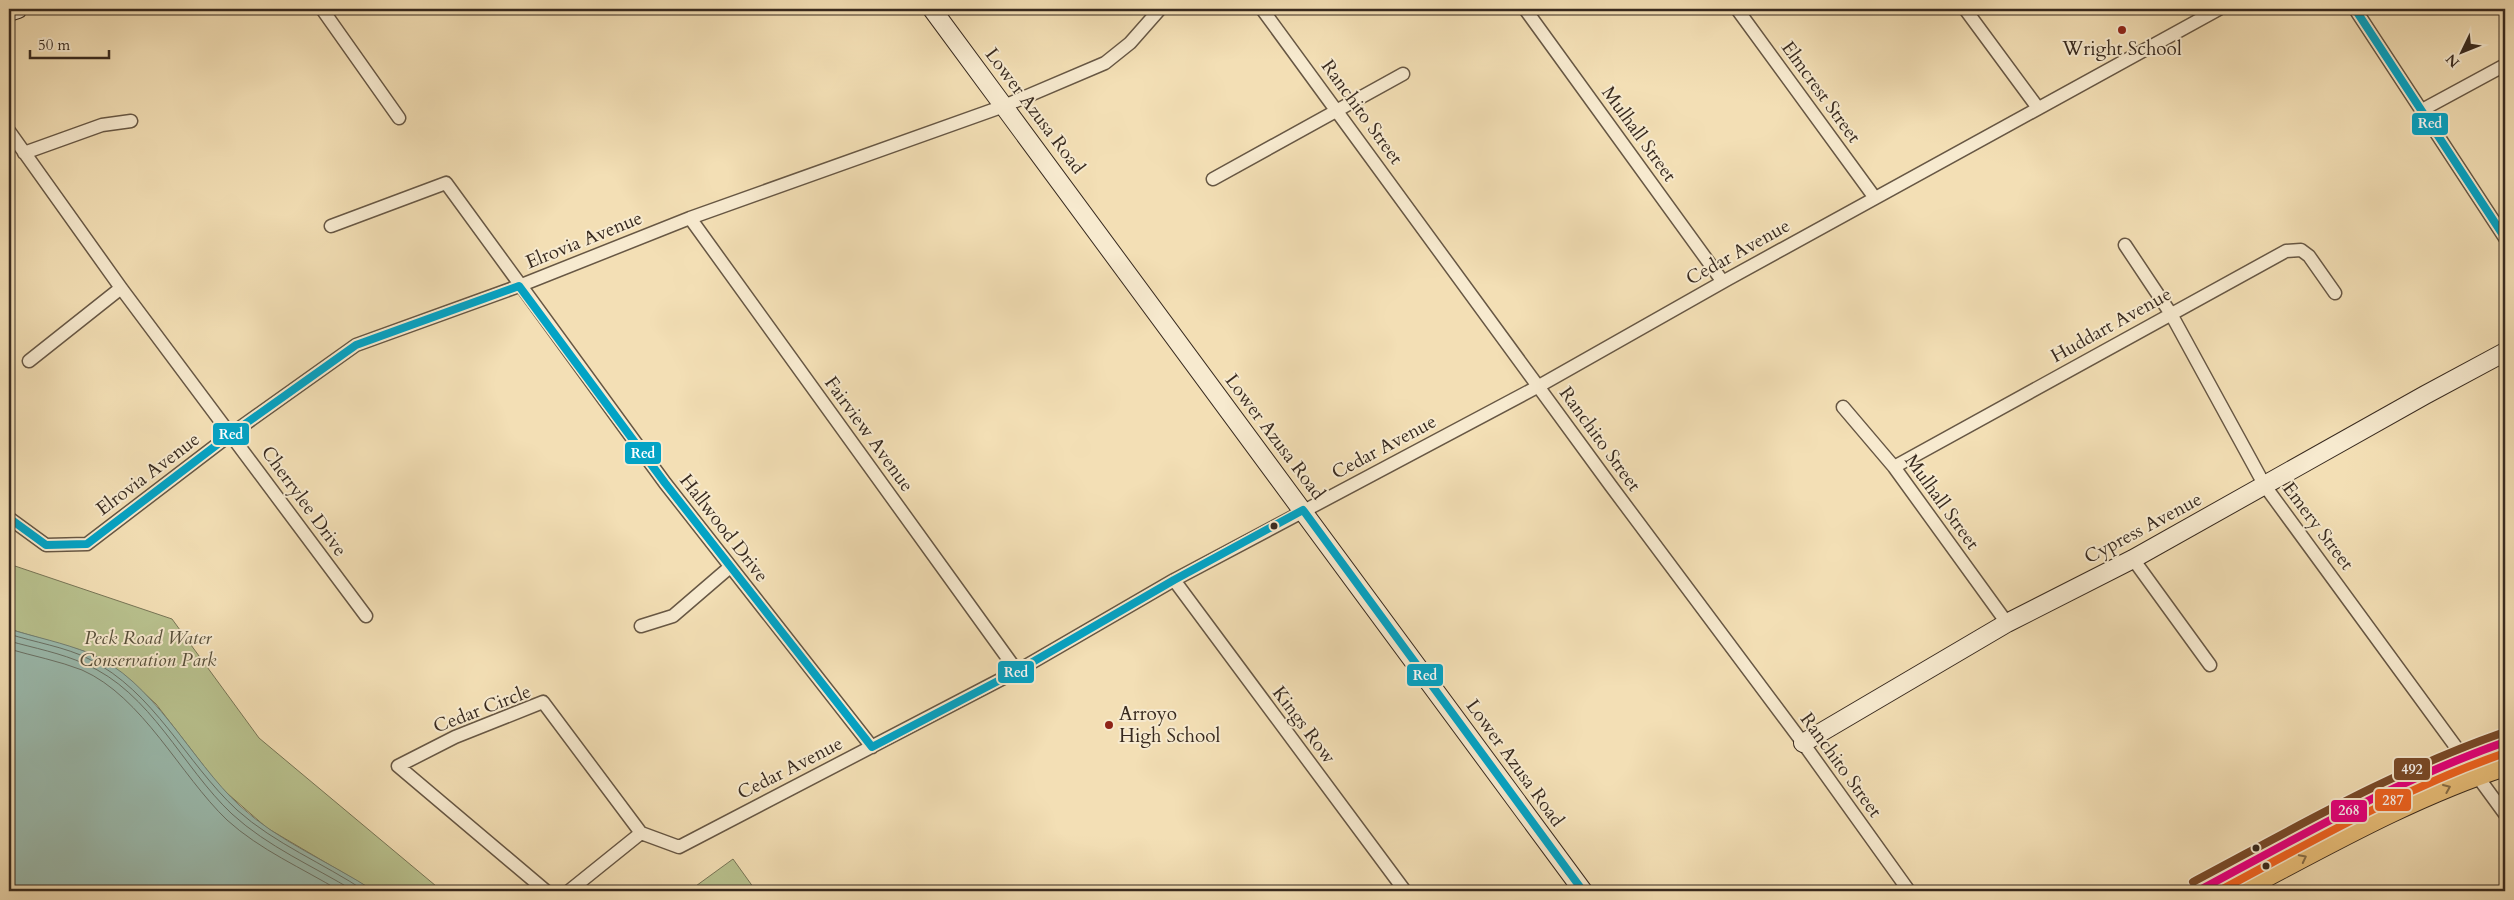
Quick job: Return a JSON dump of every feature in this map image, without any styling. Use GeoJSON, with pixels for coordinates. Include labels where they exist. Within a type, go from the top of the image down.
{"type":"FeatureCollection","features":[{"type":"Feature","properties":{"kind":"main road"},"geometry":{"type":"LineString","coordinates":[[9,12],[18,9]]}},
{"type":"Feature","properties":{"kind":"main road","name":"Lower Azusa Road"},"geometry":{"type":"LineString","coordinates":[[932,9],[1304,510],[1583,891]]}},
{"type":"Feature","properties":{"kind":"main road","name":"Cypress Avenue"},"geometry":{"type":"LineString","coordinates":[[1803,743],[2007,623],[2133,559],[2505,352]]}},
{"type":"Feature","properties":{"kind":"main road"},"geometry":{"type":"LineString","coordinates":[[2239,891],[2394,785],[2463,755],[2505,742]]}},
{"type":"Feature","properties":{"kind":"main road"},"geometry":{"type":"LineString","coordinates":[[2198,891],[2258,879],[2404,806],[2478,775],[2505,766]]}},
{"type":"Feature","properties":{"kind":"street"},"geometry":{"type":"LineString","coordinates":[[322,9],[399,118]]}},
{"type":"Feature","properties":{"kind":"street","name":"Elrovia Avenue"},"geometry":{"type":"LineString","coordinates":[[9,518],[46,545],[87,544],[231,434],[356,345],[520,286],[690,218],[1004,106],[1105,63],[1130,43],[1160,9]]}},
{"type":"Feature","properties":{"kind":"street","name":"Ranchito Street"},"geometry":{"type":"LineString","coordinates":[[1262,9],[1338,110],[1538,386],[1803,743],[1909,891]]}},
{"type":"Feature","properties":{"kind":"street","name":"Mulhall Street"},"geometry":{"type":"LineString","coordinates":[[1525,9],[1723,282]]}},
{"type":"Feature","properties":{"kind":"street","name":"Elmcrest Street"},"geometry":{"type":"LineString","coordinates":[[1737,9],[1875,198]]}},
{"type":"Feature","properties":{"kind":"street"},"geometry":{"type":"LineString","coordinates":[[1965,9],[2038,108]]}},
{"type":"Feature","properties":{"kind":"street","name":"Cedar Avenue"},"geometry":{"type":"LineString","coordinates":[[641,833],[679,847],[872,747],[1017,671],[1174,580],[1538,386],[2219,9]]}},
{"type":"Feature","properties":{"kind":"street"},"geometry":{"type":"LineString","coordinates":[[2355,9],[2505,238]]}},
{"type":"Feature","properties":{"kind":"street"},"geometry":{"type":"LineString","coordinates":[[2422,110],[2505,65]]}},
{"type":"Feature","properties":{"kind":"street"},"geometry":{"type":"LineString","coordinates":[[1213,179],[1402,74]]}},
{"type":"Feature","properties":{"kind":"street"},"geometry":{"type":"LineString","coordinates":[[24,153],[102,125],[131,121]]}},
{"type":"Feature","properties":{"kind":"street","name":"Cherrylee Drive"},"geometry":{"type":"LineString","coordinates":[[9,131],[121,288],[366,616]]}},
{"type":"Feature","properties":{"kind":"street","name":"Hallwood Drive"},"geometry":{"type":"LineString","coordinates":[[331,226],[446,183],[520,286],[730,567],[872,747]]}},
{"type":"Feature","properties":{"kind":"street","name":"Fairview Avenue"},"geometry":{"type":"LineString","coordinates":[[690,218],[1017,671]]}},
{"type":"Feature","properties":{"kind":"street","name":"Emery Street"},"geometry":{"type":"LineString","coordinates":[[2125,245],[2171,314],[2265,486],[2505,814]]}},
{"type":"Feature","properties":{"kind":"street","name":"Huddart Avenue"},"geometry":{"type":"LineString","coordinates":[[1894,467],[2286,252],[2301,250],[2309,256],[2334,293]]}},
{"type":"Feature","properties":{"kind":"street"},"geometry":{"type":"LineString","coordinates":[[29,361],[121,288]]}},
{"type":"Feature","properties":{"kind":"street","name":"Mulhall Street"},"geometry":{"type":"LineString","coordinates":[[1842,407],[1894,467],[2007,623]]}},
{"type":"Feature","properties":{"kind":"street"},"geometry":{"type":"LineString","coordinates":[[2133,559],[2210,664]]}},
{"type":"Feature","properties":{"kind":"street"},"geometry":{"type":"LineString","coordinates":[[641,626],[673,616],[730,567]]}},
{"type":"Feature","properties":{"kind":"street","name":"Kings Row"},"geometry":{"type":"LineString","coordinates":[[1174,580],[1405,891]]}},
{"type":"Feature","properties":{"kind":"street","name":"Cedar Circle"},"geometry":{"type":"LineString","coordinates":[[546,891],[398,766],[455,737],[543,702],[641,833]]}},
{"type":"Feature","properties":{"kind":"street"},"geometry":{"type":"LineString","coordinates":[[569,891],[641,833]]}},
{"type":"Feature","properties":{"kind":"green space","name":"Peck Road Water Conservation Park"},"geometry":{"type":"Polygon","coordinates":[[[9,564],[172,619],[259,738],[442,891],[374,891],[267,828],[220,787],[156,704],[134,684],[90,653],[9,629],[9,564]]]}},
{"type":"Feature","properties":{"kind":"green space"},"geometry":{"type":"Polygon","coordinates":[[[733,859],[756,891],[689,891],[733,859]]]}},
{"type":"Feature","properties":{"kind":"water"},"geometry":{"type":"Polygon","coordinates":[[[9,629],[79,649],[112,665],[152,701],[222,787],[255,819],[288,841],[374,891],[9,891],[9,629]]]}},
{"type":"Feature","properties":{"kind":"transit line","name":"Red"},"geometry":{"type":"LineString","coordinates":[[2355,9],[2505,238]]}},
{"type":"Feature","properties":{"kind":"transit line","name":"Red"},"geometry":{"type":"LineString","coordinates":[[9,518],[46,545],[87,544],[231,434],[356,345],[519,286],[665,483],[872,747],[1017,671],[1174,580],[1303,510],[1583,891]]}},
{"type":"Feature","properties":{"kind":"transit line","name":"492"},"geometry":{"type":"LineString","coordinates":[[2193,882],[2345,801],[2422,765],[2502,733]]}},
{"type":"Feature","properties":{"kind":"transit line","name":"268"},"geometry":{"type":"LineString","coordinates":[[2198,891],[2311,830],[2387,792],[2465,757],[2505,742]]}},
{"type":"Feature","properties":{"kind":"transit line","name":"287"},"geometry":{"type":"LineString","coordinates":[[2219,891],[2359,816],[2431,782],[2505,753]]}},
{"type":"Feature","properties":{"kind":"place","name":"Wright School"},"geometry":{"type":"Point","coordinates":[2122,30]}},
{"type":"Feature","properties":{"kind":"place","name":"Arroyo High School"},"geometry":{"type":"Point","coordinates":[1109,725]}}]}
